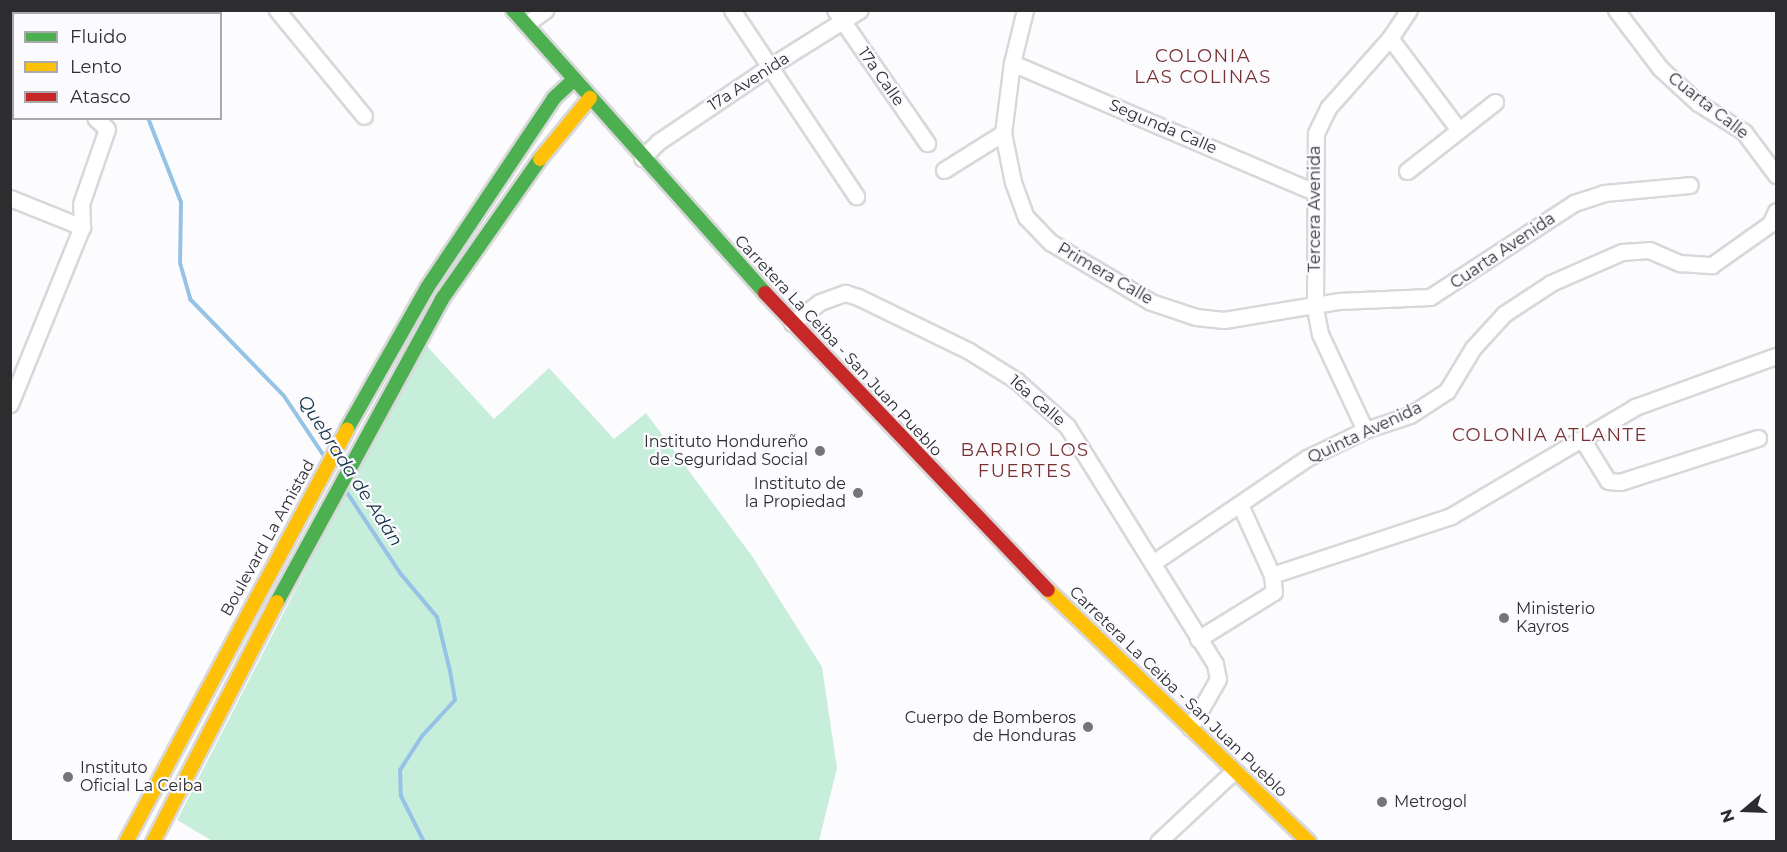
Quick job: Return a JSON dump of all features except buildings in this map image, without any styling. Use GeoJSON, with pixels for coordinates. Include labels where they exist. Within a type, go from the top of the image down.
{"type":"FeatureCollection","features":[{"type":"Feature","properties":{"kind":"street"},"geometry":{"type":"LineString","coordinates":[[277,10],[364,116]]}},
{"type":"Feature","properties":{"kind":"street","name":"Carretera La Ceiba - San Juan Pueblo"},"geometry":{"type":"LineString","coordinates":[[513,10],[642,158],[1006,550],[1309,842]]}},
{"type":"Feature","properties":{"kind":"street"},"geometry":{"type":"LineString","coordinates":[[526,24],[546,10]]}},
{"type":"Feature","properties":{"kind":"street"},"geometry":{"type":"LineString","coordinates":[[732,10],[856,196]]}},
{"type":"Feature","properties":{"kind":"street","name":"17a Avenida"},"geometry":{"type":"LineString","coordinates":[[642,158],[658,142],[769,67],[839,16],[860,10]]}},
{"type":"Feature","properties":{"kind":"street","name":"Primera Calle"},"geometry":{"type":"LineString","coordinates":[[1025,10],[1011,63],[1004,133],[1013,182],[1026,217],[1050,242],[1100,274],[1151,302],[1196,316],[1224,320],[1315,308]]}},
{"type":"Feature","properties":{"kind":"street","name":"Tercera Avenida"},"geometry":{"type":"LineString","coordinates":[[1365,430],[1320,334],[1315,308],[1316,133],[1328,108],[1390,38],[1409,10]]}},
{"type":"Feature","properties":{"kind":"street","name":"Cuarta Calle"},"geometry":{"type":"LineString","coordinates":[[1619,13],[1660,68],[1698,103],[1744,132],[1776,175]]}},
{"type":"Feature","properties":{"kind":"street","name":"17a Calle"},"geometry":{"type":"LineString","coordinates":[[839,16],[927,143]]}},
{"type":"Feature","properties":{"kind":"street"},"geometry":{"type":"LineString","coordinates":[[1390,38],[1458,129]]}},
{"type":"Feature","properties":{"kind":"street","name":"Segunda Calle"},"geometry":{"type":"LineString","coordinates":[[1011,63],[1315,192]]}},
{"type":"Feature","properties":{"kind":"street","name":"Boulevard La Amistad"},"geometry":{"type":"LineString","coordinates":[[126,842],[322,474],[426,288],[554,98],[573,80]]}},
{"type":"Feature","properties":{"kind":"street"},"geometry":{"type":"LineString","coordinates":[[153,842],[333,495],[442,299],[530,171],[590,98]]}},
{"type":"Feature","properties":{"kind":"street"},"geometry":{"type":"LineString","coordinates":[[1407,171],[1495,102]]}},
{"type":"Feature","properties":{"kind":"street"},"geometry":{"type":"LineString","coordinates":[[10,404],[82,226],[81,204],[107,129],[97,120]]}},
{"type":"Feature","properties":{"kind":"street"},"geometry":{"type":"LineString","coordinates":[[944,170],[1004,133]]}},
{"type":"Feature","properties":{"kind":"street","name":"Cuarta Avenida"},"geometry":{"type":"LineString","coordinates":[[1315,308],[1339,301],[1430,297],[1574,203],[1604,193],[1690,186]]}},
{"type":"Feature","properties":{"kind":"street"},"geometry":{"type":"LineString","coordinates":[[10,198],[82,226]]}},
{"type":"Feature","properties":{"kind":"street","name":"Quinta Avenida"},"geometry":{"type":"LineString","coordinates":[[1154,562],[1240,507],[1288,470],[1365,430],[1410,415],[1447,391],[1473,348],[1504,314],[1551,283],[1622,252],[1650,250],[1680,263],[1712,265],[1770,224],[1776,211]]}},
{"type":"Feature","properties":{"kind":"street","name":"16a Calle"},"geometry":{"type":"LineString","coordinates":[[792,322],[820,302],[845,293],[969,351],[1017,381],[1067,426],[1154,562],[1215,664],[1218,679],[1190,729]]}},
{"type":"Feature","properties":{"kind":"street"},"geometry":{"type":"LineString","coordinates":[[1272,575],[1451,516],[1635,407],[1776,356]]}},
{"type":"Feature","properties":{"kind":"street"},"geometry":{"type":"LineString","coordinates":[[1582,439],[1608,481],[1620,482],[1758,438]]}},
{"type":"Feature","properties":{"kind":"street"},"geometry":{"type":"LineString","coordinates":[[1198,639],[1270,596],[1275,587],[1272,575],[1240,507]]}},
{"type":"Feature","properties":{"kind":"street"},"geometry":{"type":"LineString","coordinates":[[1158,842],[1234,771]]}},
{"type":"Feature","properties":{"kind":"green space"},"geometry":{"type":"Polygon","coordinates":[[[423,342],[494,419],[549,368],[614,439],[646,413],[752,556],[822,667],[837,768],[819,841],[214,842],[177,820],[423,342]]]}},
{"type":"Feature","properties":{"kind":"waterway","name":"Quebrada de Adán"},"geometry":{"type":"LineString","coordinates":[[149,120],[181,202],[180,263],[190,299],[284,396],[324,456]]}},
{"type":"Feature","properties":{"kind":"waterway","name":"Quebrada de Adán"},"geometry":{"type":"LineString","coordinates":[[344,488],[400,573],[437,617],[450,671],[455,700],[422,736],[400,770],[401,796],[424,842]]}},
{"type":"Feature","properties":{"kind":"traffic: fast"},"geometry":{"type":"LineString","coordinates":[[513,10],[765,293]]}},
{"type":"Feature","properties":{"kind":"traffic: fast"},"geometry":{"type":"LineString","coordinates":[[347,429],[427,288],[554,98],[573,80]]}},
{"type":"Feature","properties":{"kind":"traffic: fast"},"geometry":{"type":"LineString","coordinates":[[277,602],[442,299],[540,159]]}},
{"type":"Feature","properties":{"kind":"traffic: slow"},"geometry":{"type":"LineString","coordinates":[[540,159],[590,98]]}},
{"type":"Feature","properties":{"kind":"traffic: slow"},"geometry":{"type":"LineString","coordinates":[[126,842],[347,429]]}},
{"type":"Feature","properties":{"kind":"traffic: slow"},"geometry":{"type":"LineString","coordinates":[[1048,590],[1309,842]]}},
{"type":"Feature","properties":{"kind":"traffic: slow"},"geometry":{"type":"LineString","coordinates":[[153,842],[277,602]]}},
{"type":"Feature","properties":{"kind":"traffic: jam"},"geometry":{"type":"LineString","coordinates":[[765,293],[1048,590]]}},
{"type":"Feature","properties":{"kind":"place","name":"Instituto Hondureño de Seguridad Social"},"geometry":{"type":"Point","coordinates":[820,451]}},
{"type":"Feature","properties":{"kind":"place","name":"Instituto de la Propiedad"},"geometry":{"type":"Point","coordinates":[858,493]}},
{"type":"Feature","properties":{"kind":"place","name":"Ministerio Kayros"},"geometry":{"type":"Point","coordinates":[1504,618]}},
{"type":"Feature","properties":{"kind":"place","name":"Cuerpo de Bomberos de Honduras"},"geometry":{"type":"Point","coordinates":[1088,727]}},
{"type":"Feature","properties":{"kind":"place","name":"Instituto Oficial La Ceiba"},"geometry":{"type":"Point","coordinates":[68,777]}},
{"type":"Feature","properties":{"kind":"place","name":"Metrogol"},"geometry":{"type":"Point","coordinates":[1382,802]}},
{"type":"Feature","properties":{"kind":"district","name":"COLONIA LAS COLINAS"},"geometry":{"type":"Point","coordinates":[1203,67]}},
{"type":"Feature","properties":{"kind":"district","name":"COLONIA ATLANTE"},"geometry":{"type":"Point","coordinates":[1550,435]}},
{"type":"Feature","properties":{"kind":"district","name":"BARRIO LOS FUERTES"},"geometry":{"type":"Point","coordinates":[1025,461]}}]}
